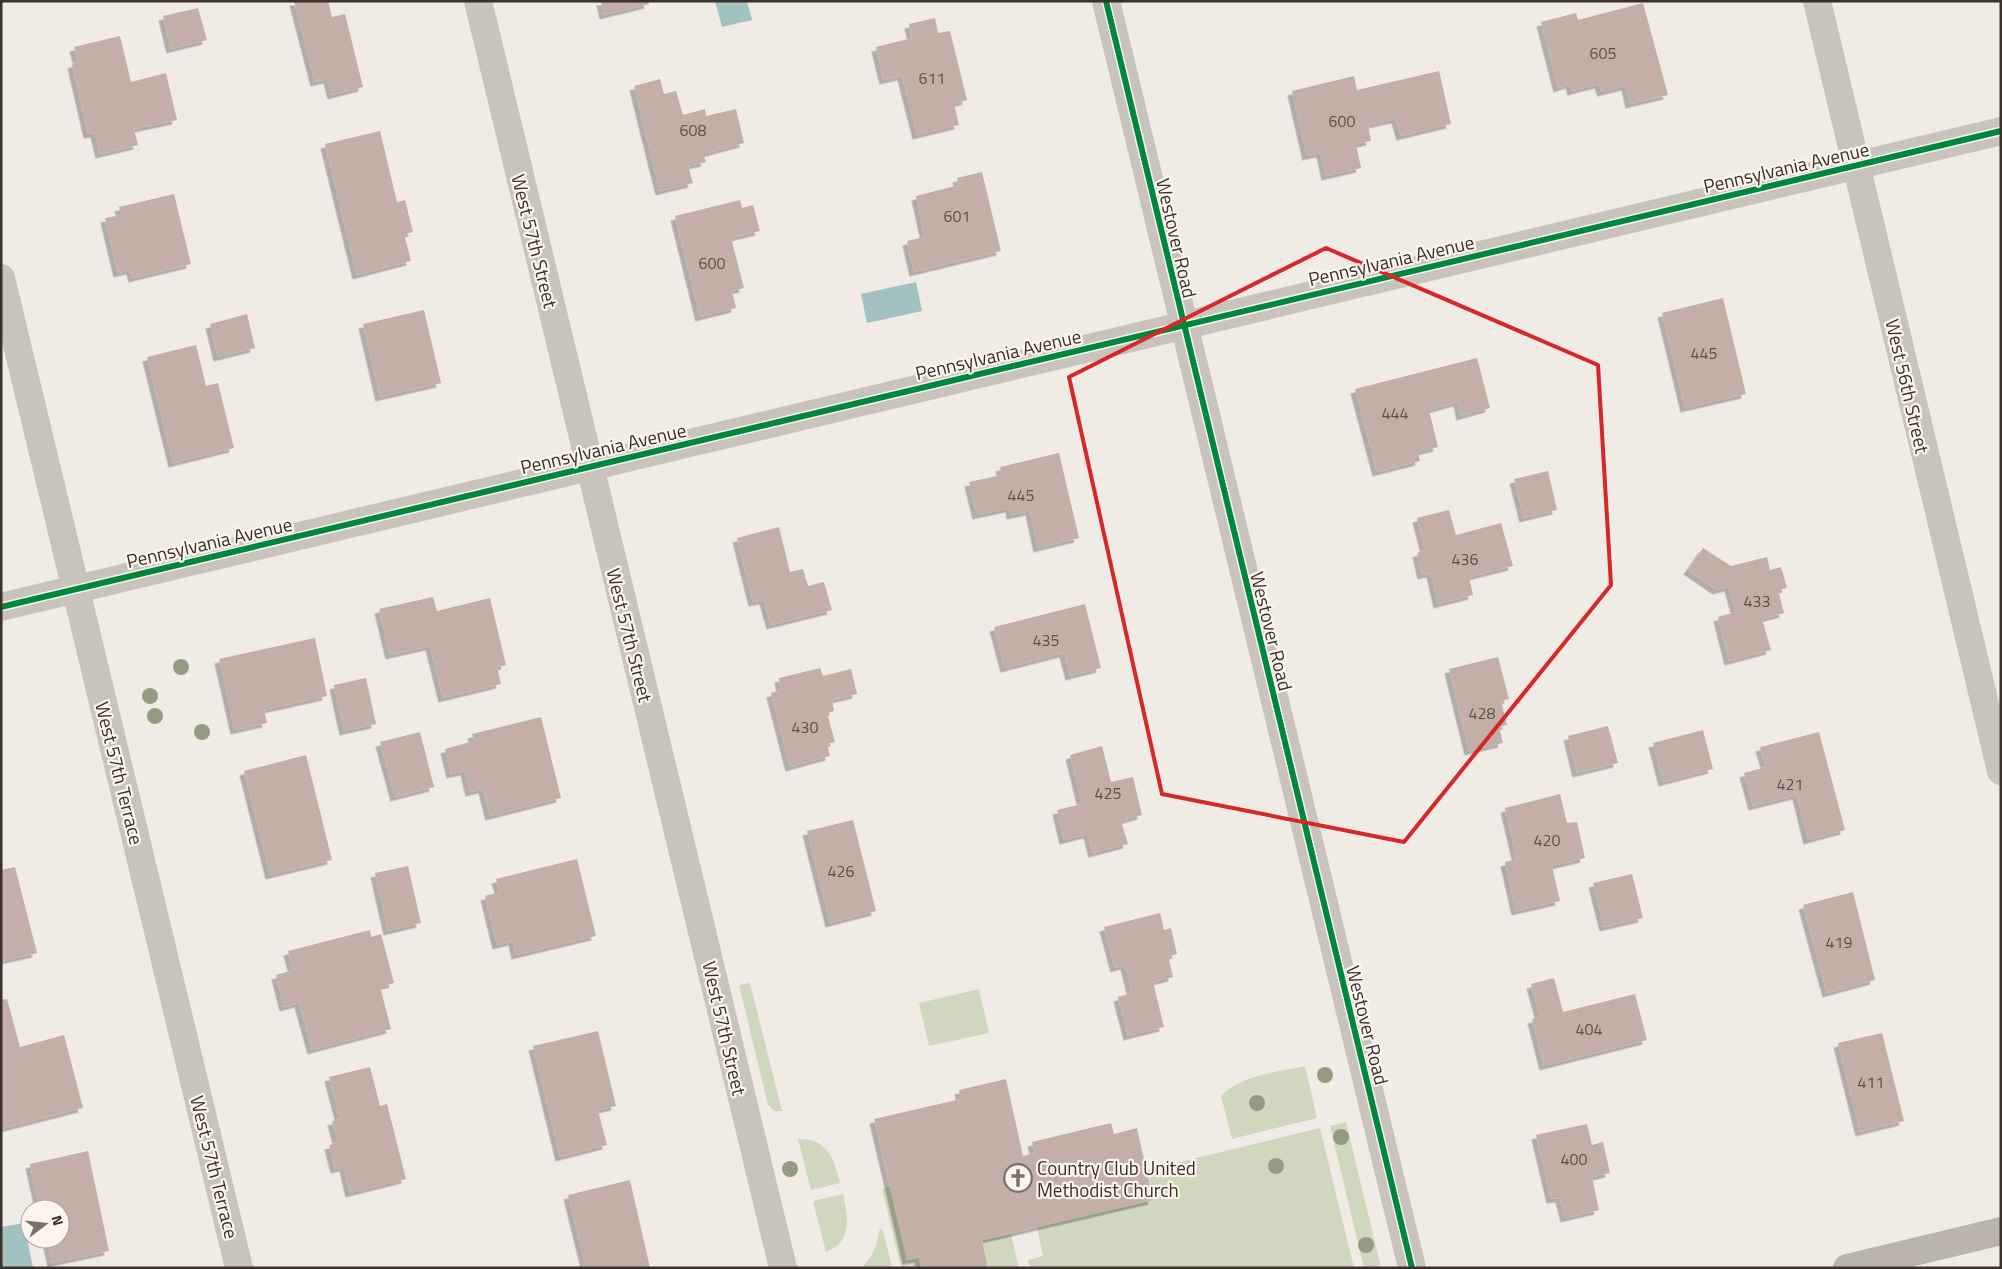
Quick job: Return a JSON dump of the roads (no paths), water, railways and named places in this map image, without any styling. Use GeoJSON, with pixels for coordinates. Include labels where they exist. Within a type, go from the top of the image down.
{"type":"FeatureCollection","features":[{"type":"Feature","properties":{"kind":"main road"},"geometry":{"type":"LineString","coordinates":[[1847,1268],[2001,1231]]}},
{"type":"Feature","properties":{"kind":"street","name":"West 57th Street"},"geometry":{"type":"LineString","coordinates":[[478,1],[783,1268]]}},
{"type":"Feature","properties":{"kind":"street","name":"Westover Road"},"geometry":{"type":"LineString","coordinates":[[1106,1],[1412,1268]]}},
{"type":"Feature","properties":{"kind":"street","name":"West 56th Street"},"geometry":{"type":"LineString","coordinates":[[1817,1],[2001,771]]}},
{"type":"Feature","properties":{"kind":"street","name":"Pennsylvania Avenue"},"geometry":{"type":"LineString","coordinates":[[1,607],[2001,131]]}},
{"type":"Feature","properties":{"kind":"street","name":"West 57th Terrace"},"geometry":{"type":"LineString","coordinates":[[1,278],[239,1268]]}},
{"type":"Feature","properties":{"kind":"water"},"geometry":{"type":"Polygon","coordinates":[[[715,1],[747,1],[752,20],[722,27],[715,1]]]}},
{"type":"Feature","properties":{"kind":"water"},"geometry":{"type":"Polygon","coordinates":[[[916,282],[922,311],[867,323],[861,294],[916,282]]]}},
{"type":"Feature","properties":{"kind":"water"},"geometry":{"type":"Polygon","coordinates":[[[20,1224],[20,1249],[29,1249],[33,1268],[2,1268],[1,1227],[20,1224]]]}},
{"type":"Feature","properties":{"kind":"place","name":"Country Club United Methodist Church"},"geometry":{"type":"Point","coordinates":[1018,1178]}}]}
